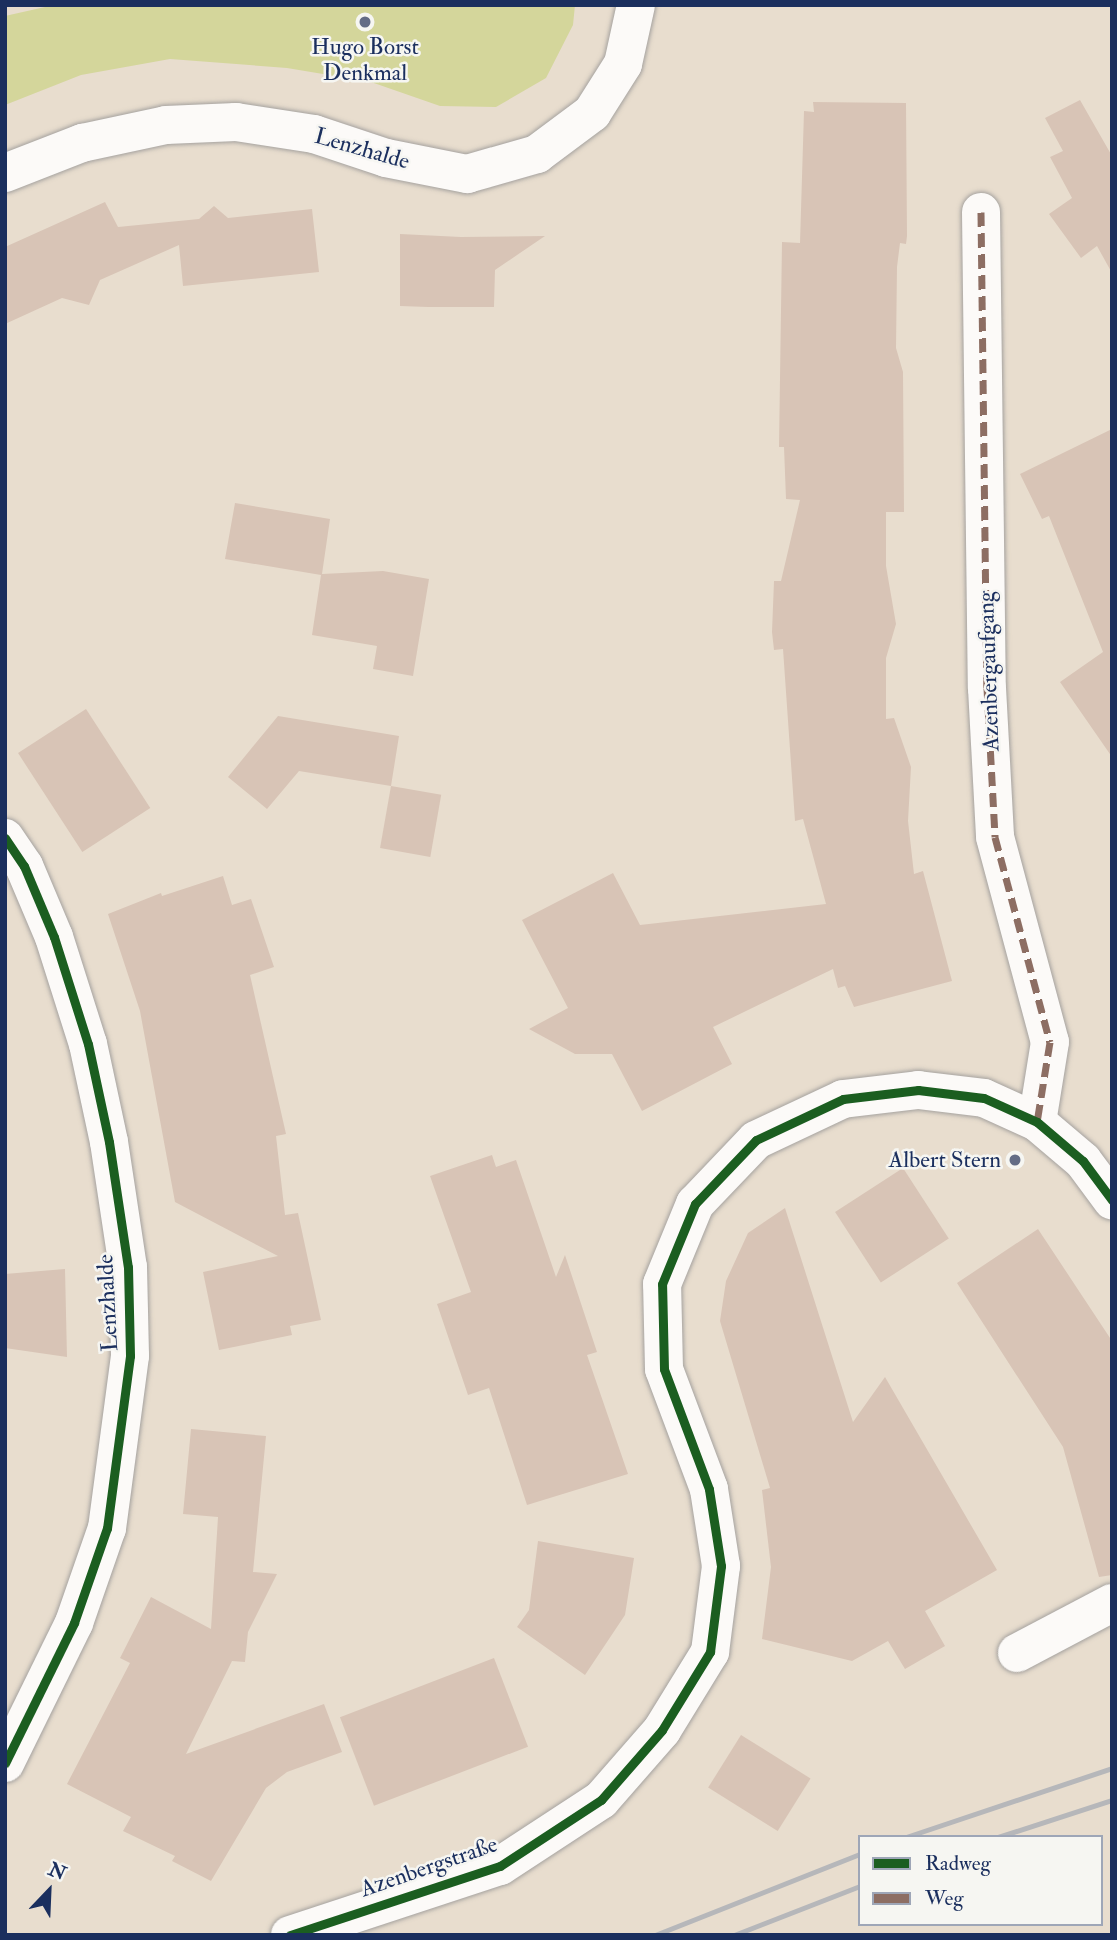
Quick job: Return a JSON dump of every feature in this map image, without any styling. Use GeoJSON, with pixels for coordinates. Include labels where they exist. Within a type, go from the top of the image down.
{"type":"FeatureCollection","features":[{"type":"Feature","properties":{"kind":"street","name":"Lenzhalde"},"geometry":{"type":"LineString","coordinates":[[5,173],[82,143],[166,125],[236,122],[314,134],[386,158],[467,174],[537,154],[592,113],[623,64],[636,5]]}},
{"type":"Feature","properties":{"kind":"street","name":"Azenbergaufgang"},"geometry":{"type":"LineString","coordinates":[[981,212],[988,688],[995,837],[1050,1042],[1037,1122]]}},
{"type":"Feature","properties":{"kind":"street","name":"Lenzhalde"},"geometry":{"type":"LineString","coordinates":[[5,838],[24,866],[54,937],[88,1044],[109,1142],[128,1266],[130,1356],[107,1528],[74,1623],[5,1763]]}},
{"type":"Feature","properties":{"kind":"street","name":"Azenbergstraße"},"geometry":{"type":"LineString","coordinates":[[290,1935],[500,1866],[601,1800],[662,1730],[710,1652],[720,1566],[709,1489],[664,1369],[662,1284],[695,1204],[756,1140],[843,1100],[918,1090],[984,1098],[1037,1122],[1083,1161],[1112,1200]]}},
{"type":"Feature","properties":{"kind":"street"},"geometry":{"type":"LineString","coordinates":[[1017,1653],[1112,1603]]}},
{"type":"Feature","properties":{"kind":"green space"},"geometry":{"type":"Polygon","coordinates":[[[54,5],[575,5],[573,25],[546,78],[496,107],[440,106],[371,82],[287,68],[170,59],[81,75],[5,105],[5,16],[54,5]]]}},
{"type":"Feature","properties":{"kind":"building"},"geometry":{"type":"Polygon","coordinates":[[[1080,100],[1112,156],[1112,273],[1097,246],[1081,258],[1049,214],[1072,198],[1050,157],[1063,151],[1045,118],[1080,100]]]}},
{"type":"Feature","properties":{"kind":"building"},"geometry":{"type":"Polygon","coordinates":[[[813,102],[906,103],[907,236],[906,244],[900,243],[897,267],[896,348],[903,372],[904,512],[886,512],[886,566],[896,624],[886,658],[886,719],[894,718],[911,767],[908,821],[914,874],[923,871],[952,981],[854,1007],[845,986],[838,988],[833,969],[713,1027],[732,1064],[642,1111],[612,1054],[575,1054],[529,1029],[568,1008],[522,920],[613,873],[640,925],[826,904],[803,819],[795,821],[783,649],[774,650],[772,632],[774,581],[781,581],[800,500],[786,499],[784,447],[779,447],[782,242],[800,243],[804,111],[814,112],[813,102]]]}},
{"type":"Feature","properties":{"kind":"building"},"geometry":{"type":"Polygon","coordinates":[[[105,202],[118,227],[199,219],[214,206],[228,218],[312,209],[319,272],[183,286],[179,245],[100,280],[89,305],[62,298],[5,324],[5,247],[105,202]]]}},
{"type":"Feature","properties":{"kind":"building"},"geometry":{"type":"Polygon","coordinates":[[[400,234],[461,237],[545,236],[495,270],[494,307],[428,307],[400,306],[400,234]]]}},
{"type":"Feature","properties":{"kind":"building"},"geometry":{"type":"Polygon","coordinates":[[[1112,429],[1112,757],[1060,682],[1103,652],[1049,516],[1042,519],[1020,474],[1112,429]]]}},
{"type":"Feature","properties":{"kind":"building"},"geometry":{"type":"Polygon","coordinates":[[[235,503],[330,519],[322,574],[383,571],[429,579],[413,676],[373,669],[377,646],[312,635],[321,575],[225,559],[235,503]]]}},
{"type":"Feature","properties":{"kind":"building"},"geometry":{"type":"Polygon","coordinates":[[[86,709],[150,808],[82,852],[18,753],[86,709]]]}},
{"type":"Feature","properties":{"kind":"building"},"geometry":{"type":"Polygon","coordinates":[[[278,716],[399,736],[391,786],[299,771],[267,809],[228,777],[278,716]]]}},
{"type":"Feature","properties":{"kind":"building"},"geometry":{"type":"Polygon","coordinates":[[[391,786],[441,795],[430,857],[380,848],[391,786]]]}},
{"type":"Feature","properties":{"kind":"building"},"geometry":{"type":"Polygon","coordinates":[[[223,876],[232,905],[251,899],[274,967],[250,975],[286,1134],[276,1136],[285,1215],[298,1213],[321,1320],[290,1326],[292,1335],[219,1350],[203,1272],[278,1256],[175,1202],[140,1011],[108,914],[161,893],[162,896],[223,876]]]}},
{"type":"Feature","properties":{"kind":"building"},"geometry":{"type":"Polygon","coordinates":[[[492,1155],[496,1167],[516,1160],[556,1277],[565,1255],[597,1352],[587,1355],[628,1474],[527,1505],[489,1388],[468,1395],[437,1304],[471,1292],[430,1176],[492,1155]]]}},
{"type":"Feature","properties":{"kind":"building"},"geometry":{"type":"Polygon","coordinates":[[[903,1168],[949,1238],[881,1283],[835,1212],[903,1168]]]}},
{"type":"Feature","properties":{"kind":"building"},"geometry":{"type":"Polygon","coordinates":[[[785,1208],[853,1422],[885,1377],[997,1570],[925,1611],[945,1646],[905,1669],[888,1641],[852,1661],[762,1639],[771,1567],[762,1490],[770,1488],[720,1321],[726,1281],[748,1233],[785,1208]]]}},
{"type":"Feature","properties":{"kind":"building"},"geometry":{"type":"Polygon","coordinates":[[[1038,1229],[1112,1341],[1112,1575],[1099,1577],[1063,1447],[957,1283],[1038,1229]]]}},
{"type":"Feature","properties":{"kind":"building"},"geometry":{"type":"Polygon","coordinates":[[[65,1269],[67,1357],[5,1348],[5,1274],[65,1269]]]}},
{"type":"Feature","properties":{"kind":"building"},"geometry":{"type":"Polygon","coordinates":[[[191,1429],[266,1436],[253,1572],[277,1574],[248,1632],[245,1662],[232,1661],[186,1754],[324,1704],[342,1752],[287,1772],[266,1788],[211,1881],[172,1861],[175,1856],[123,1831],[131,1817],[67,1784],[130,1663],[120,1658],[151,1597],[211,1629],[218,1517],[183,1514],[191,1429]]]}},
{"type":"Feature","properties":{"kind":"building"},"geometry":{"type":"Polygon","coordinates":[[[538,1541],[634,1558],[625,1615],[585,1675],[517,1627],[529,1610],[538,1541]]]}},
{"type":"Feature","properties":{"kind":"building"},"geometry":{"type":"Polygon","coordinates":[[[494,1658],[528,1747],[374,1806],[340,1717],[494,1658]]]}},
{"type":"Feature","properties":{"kind":"building"},"geometry":{"type":"Polygon","coordinates":[[[741,1735],[811,1778],[778,1831],[708,1788],[741,1735]]]}},
{"type":"Feature","properties":{"kind":"railway"},"geometry":{"type":"LineString","coordinates":[[912,1835],[1112,1768]]}},
{"type":"Feature","properties":{"kind":"railway"},"geometry":{"type":"LineString","coordinates":[[1004,1835],[1112,1800]]}},
{"type":"Feature","properties":{"kind":"railway"},"geometry":{"type":"LineString","coordinates":[[655,1935],[858,1855]]}},
{"type":"Feature","properties":{"kind":"railway"},"geometry":{"type":"LineString","coordinates":[[734,1935],[858,1887]]}},
{"type":"Feature","properties":{"kind":"marked path"},"geometry":{"type":"LineString","coordinates":[[981,212],[987,688],[995,837],[1050,1042],[1037,1122]]}},
{"type":"Feature","properties":{"kind":"cycle path"},"geometry":{"type":"LineString","coordinates":[[5,838],[24,866],[54,937],[88,1044],[109,1142],[128,1267],[130,1356],[107,1528],[74,1623],[5,1763]]}},
{"type":"Feature","properties":{"kind":"cycle path"},"geometry":{"type":"LineString","coordinates":[[290,1935],[500,1866],[601,1800],[662,1730],[710,1652],[721,1566],[709,1489],[664,1369],[662,1284],[695,1204],[756,1140],[843,1099],[918,1090],[984,1098],[1037,1122],[1083,1161],[1112,1200]]}},
{"type":"Feature","properties":{"kind":"place","name":"Hugo Borst Denkmal"},"geometry":{"type":"Point","coordinates":[365,22]}},
{"type":"Feature","properties":{"kind":"place","name":"Albert Stern"},"geometry":{"type":"Point","coordinates":[1015,1160]}}]}
